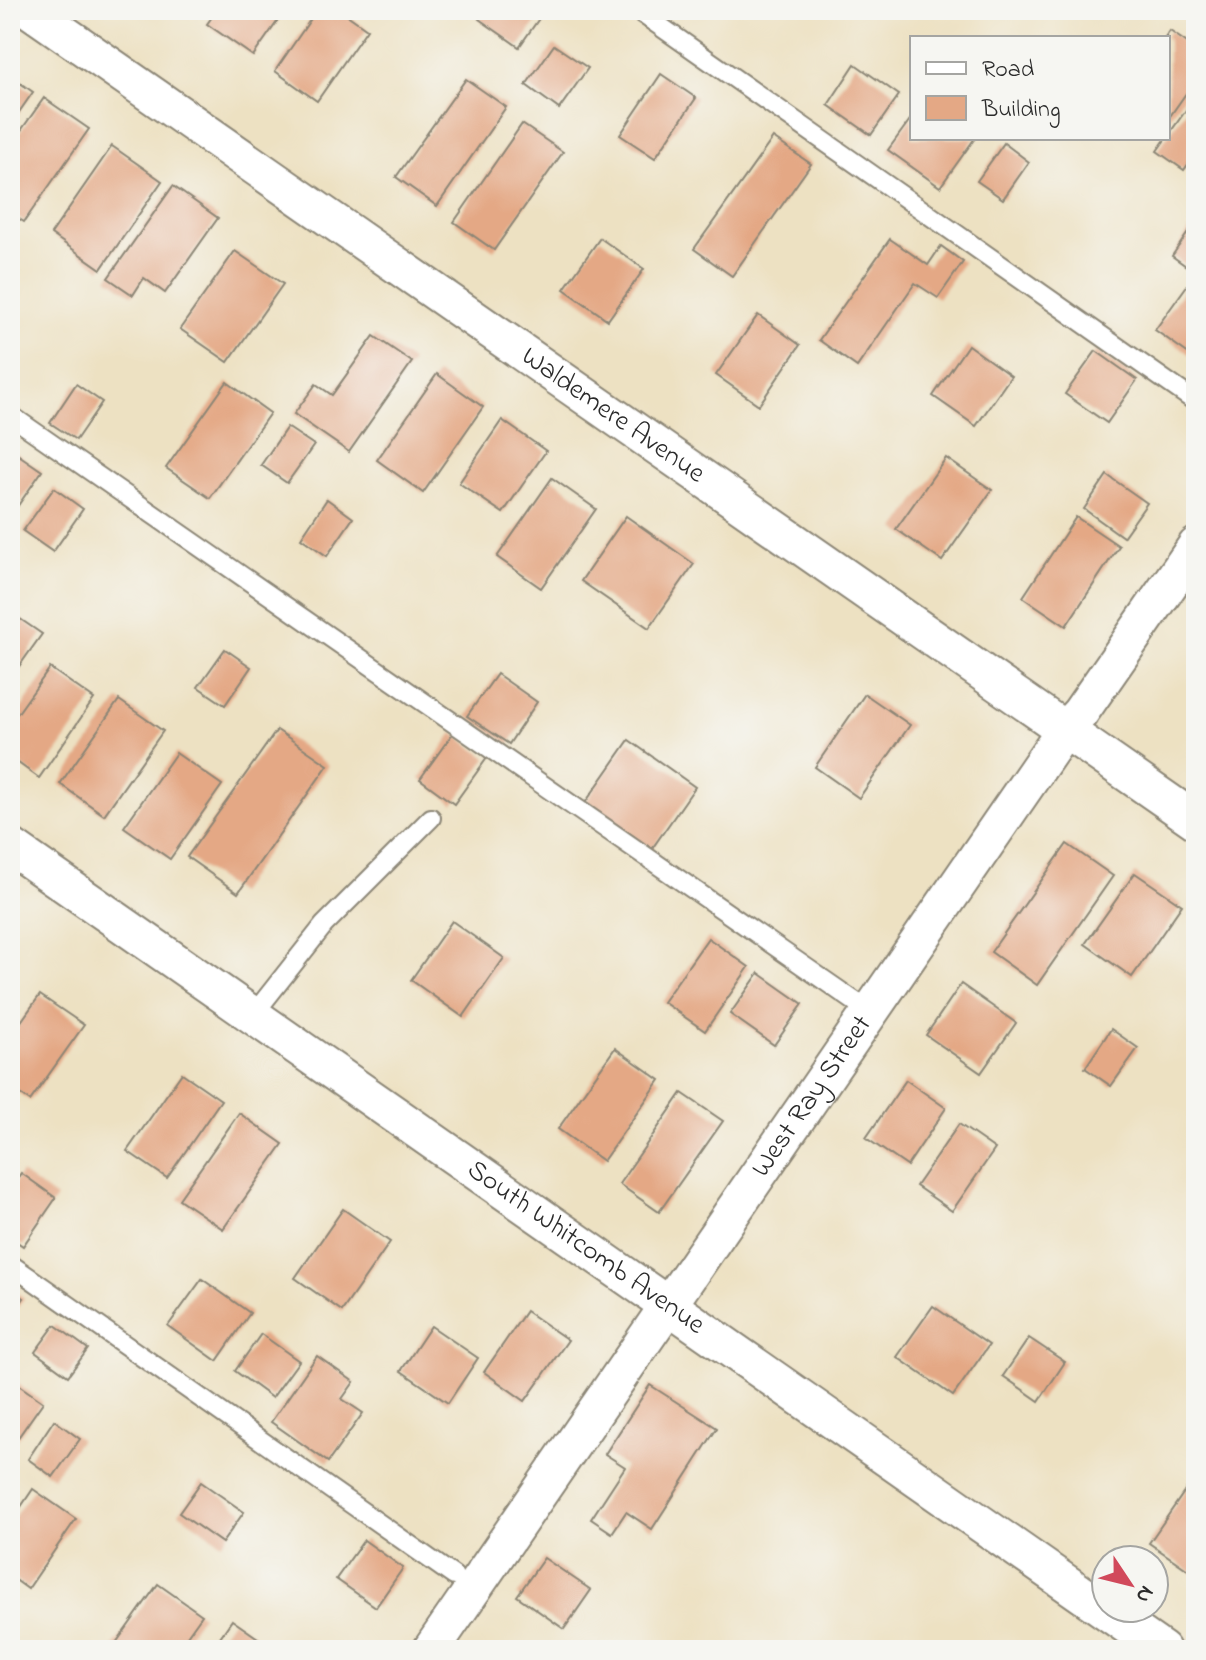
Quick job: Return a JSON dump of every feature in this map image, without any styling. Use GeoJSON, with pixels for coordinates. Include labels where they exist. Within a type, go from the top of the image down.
{"type":"FeatureCollection","features":[{"type":"Feature","properties":{"kind":"street","name":"Waldemere Avenue"},"geometry":{"type":"LineString","coordinates":[[30,10],[1196,821]]}},
{"type":"Feature","properties":{"kind":"street","name":"West Ray Street"},"geometry":{"type":"LineString","coordinates":[[431,1650],[1065,729],[1080,713],[1196,546]]}},
{"type":"Feature","properties":{"kind":"street","name":"South Whitcomb Avenue"},"geometry":{"type":"LineString","coordinates":[[10,846],[1162,1650]]}},
{"type":"Feature","properties":{"kind":"lane"},"geometry":{"type":"LineString","coordinates":[[637,10],[1196,402]]}},
{"type":"Feature","properties":{"kind":"lane"},"geometry":{"type":"LineString","coordinates":[[10,415],[870,1012]]}},
{"type":"Feature","properties":{"kind":"lane"},"geometry":{"type":"LineString","coordinates":[[253,1015],[324,925],[431,818]]}},
{"type":"Feature","properties":{"kind":"lane"},"geometry":{"type":"LineString","coordinates":[[10,1264],[454,1576]]}},
{"type":"Feature","properties":{"kind":"building"},"geometry":{"type":"Polygon","coordinates":[[[217,10],[284,12],[253,56],[207,24],[217,10]]]}},
{"type":"Feature","properties":{"kind":"building"},"geometry":{"type":"Polygon","coordinates":[[[317,10],[340,10],[367,29],[317,101],[275,71],[317,10]]]}},
{"type":"Feature","properties":{"kind":"building"},"geometry":{"type":"Polygon","coordinates":[[[485,10],[545,10],[519,47],[479,19],[485,10]]]}},
{"type":"Feature","properties":{"kind":"building"},"geometry":{"type":"Polygon","coordinates":[[[1170,31],[1196,49],[1196,79],[1170,116],[1170,36],[1166,36],[1170,31]]]}},
{"type":"Feature","properties":{"kind":"building"},"geometry":{"type":"Polygon","coordinates":[[[554,45],[588,68],[559,109],[526,85],[554,45]]]}},
{"type":"Feature","properties":{"kind":"building"},"geometry":{"type":"Polygon","coordinates":[[[855,64],[899,95],[871,135],[828,105],[855,64]]]}},
{"type":"Feature","properties":{"kind":"building"},"geometry":{"type":"Polygon","coordinates":[[[661,74],[696,98],[655,158],[620,135],[661,74]]]}},
{"type":"Feature","properties":{"kind":"building"},"geometry":{"type":"Polygon","coordinates":[[[10,76],[33,92],[10,125],[10,76]]]}},
{"type":"Feature","properties":{"kind":"building"},"geometry":{"type":"Polygon","coordinates":[[[466,79],[506,107],[437,206],[396,177],[466,79]]]}},
{"type":"Feature","properties":{"kind":"building"},"geometry":{"type":"Polygon","coordinates":[[[1196,96],[1196,153],[1184,170],[1157,151],[1165,140],[1170,140],[1170,133],[1196,96]]]}},
{"type":"Feature","properties":{"kind":"building"},"geometry":{"type":"Polygon","coordinates":[[[44,98],[89,129],[24,222],[10,213],[10,146],[44,98]]]}},
{"type":"Feature","properties":{"kind":"building"},"geometry":{"type":"Polygon","coordinates":[[[910,120],[910,140],[974,140],[940,187],[888,150],[910,120]]]}},
{"type":"Feature","properties":{"kind":"building"},"geometry":{"type":"Polygon","coordinates":[[[522,124],[563,152],[494,250],[454,222],[522,124]]]}},
{"type":"Feature","properties":{"kind":"building"},"geometry":{"type":"Polygon","coordinates":[[[773,138],[811,164],[732,276],[694,249],[773,138]]]}},
{"type":"Feature","properties":{"kind":"building"},"geometry":{"type":"Polygon","coordinates":[[[1004,143],[1029,162],[1003,199],[977,181],[1004,143]]]}},
{"type":"Feature","properties":{"kind":"building"},"geometry":{"type":"Polygon","coordinates":[[[112,146],[162,181],[101,269],[51,234],[112,146]]]}},
{"type":"Feature","properties":{"kind":"building"},"geometry":{"type":"Polygon","coordinates":[[[173,186],[218,218],[165,293],[144,278],[133,295],[108,278],[173,186]]]}},
{"type":"Feature","properties":{"kind":"building"},"geometry":{"type":"Polygon","coordinates":[[[1196,221],[1196,273],[1172,256],[1196,221]]]}},
{"type":"Feature","properties":{"kind":"building"},"geometry":{"type":"Polygon","coordinates":[[[600,238],[644,269],[608,320],[564,289],[600,238]]]}},
{"type":"Feature","properties":{"kind":"building"},"geometry":{"type":"Polygon","coordinates":[[[890,239],[928,265],[941,246],[963,262],[938,298],[915,283],[857,367],[819,340],[890,239]]]}},
{"type":"Feature","properties":{"kind":"building"},"geometry":{"type":"Polygon","coordinates":[[[235,251],[283,284],[228,362],[180,329],[235,251]]]}},
{"type":"Feature","properties":{"kind":"building"},"geometry":{"type":"Polygon","coordinates":[[[1196,273],[1196,359],[1155,330],[1196,273]]]}},
{"type":"Feature","properties":{"kind":"building"},"geometry":{"type":"Polygon","coordinates":[[[758,315],[800,345],[759,405],[716,375],[758,315]]]}},
{"type":"Feature","properties":{"kind":"building"},"geometry":{"type":"Polygon","coordinates":[[[374,336],[412,362],[349,452],[294,414],[316,384],[332,395],[374,336]]]}},
{"type":"Feature","properties":{"kind":"building"},"geometry":{"type":"Polygon","coordinates":[[[968,345],[1011,376],[976,426],[933,396],[968,345]]]}},
{"type":"Feature","properties":{"kind":"building"},"geometry":{"type":"Polygon","coordinates":[[[1096,351],[1137,380],[1107,423],[1065,394],[1096,351]]]}},
{"type":"Feature","properties":{"kind":"building"},"geometry":{"type":"Polygon","coordinates":[[[437,374],[483,407],[423,493],[377,460],[437,374]]]}},
{"type":"Feature","properties":{"kind":"building"},"geometry":{"type":"Polygon","coordinates":[[[227,382],[270,413],[210,498],[166,468],[227,382]]]}},
{"type":"Feature","properties":{"kind":"building"},"geometry":{"type":"Polygon","coordinates":[[[76,384],[102,402],[76,440],[50,423],[76,384]]]}},
{"type":"Feature","properties":{"kind":"building"},"geometry":{"type":"Polygon","coordinates":[[[502,420],[546,451],[503,513],[459,483],[502,420]]]}},
{"type":"Feature","properties":{"kind":"building"},"geometry":{"type":"Polygon","coordinates":[[[287,427],[314,445],[287,483],[261,465],[287,427]]]}},
{"type":"Feature","properties":{"kind":"building"},"geometry":{"type":"Polygon","coordinates":[[[10,449],[42,471],[10,517],[10,449]]]}},
{"type":"Feature","properties":{"kind":"building"},"geometry":{"type":"Polygon","coordinates":[[[946,458],[992,490],[942,561],[896,529],[946,458]]]}},
{"type":"Feature","properties":{"kind":"building"},"geometry":{"type":"Polygon","coordinates":[[[1107,475],[1147,503],[1123,537],[1084,509],[1107,475]]]}},
{"type":"Feature","properties":{"kind":"building"},"geometry":{"type":"Polygon","coordinates":[[[552,478],[596,509],[541,588],[497,557],[552,478]]]}},
{"type":"Feature","properties":{"kind":"building"},"geometry":{"type":"Polygon","coordinates":[[[54,488],[83,509],[53,552],[23,531],[54,488]]]}},
{"type":"Feature","properties":{"kind":"building"},"geometry":{"type":"Polygon","coordinates":[[[327,499],[353,518],[327,556],[301,538],[327,499]]]}},
{"type":"Feature","properties":{"kind":"building"},"geometry":{"type":"Polygon","coordinates":[[[626,516],[694,564],[649,628],[581,581],[626,516]]]}},
{"type":"Feature","properties":{"kind":"building"},"geometry":{"type":"Polygon","coordinates":[[[1076,517],[1119,546],[1066,626],[1023,597],[1076,517]]]}},
{"type":"Feature","properties":{"kind":"building"},"geometry":{"type":"Polygon","coordinates":[[[10,612],[42,634],[10,679],[10,612]]]}},
{"type":"Feature","properties":{"kind":"building"},"geometry":{"type":"Polygon","coordinates":[[[225,649],[251,667],[225,705],[198,687],[225,649]]]}},
{"type":"Feature","properties":{"kind":"building"},"geometry":{"type":"Polygon","coordinates":[[[50,668],[94,699],[39,778],[10,757],[10,724],[50,668]]]}},
{"type":"Feature","properties":{"kind":"building"},"geometry":{"type":"Polygon","coordinates":[[[497,674],[537,702],[509,744],[467,716],[497,674]]]}},
{"type":"Feature","properties":{"kind":"building"},"geometry":{"type":"Polygon","coordinates":[[[865,694],[910,725],[859,798],[815,767],[865,694]]]}},
{"type":"Feature","properties":{"kind":"building"},"geometry":{"type":"Polygon","coordinates":[[[119,700],[163,731],[104,815],[60,784],[119,700]]]}},
{"type":"Feature","properties":{"kind":"building"},"geometry":{"type":"Polygon","coordinates":[[[277,730],[328,765],[238,893],[187,857],[277,730]]]}},
{"type":"Feature","properties":{"kind":"building"},"geometry":{"type":"Polygon","coordinates":[[[453,733],[487,758],[454,804],[420,779],[453,733]]]}},
{"type":"Feature","properties":{"kind":"building"},"geometry":{"type":"Polygon","coordinates":[[[629,740],[695,787],[651,850],[585,803],[629,740]]]}},
{"type":"Feature","properties":{"kind":"building"},"geometry":{"type":"Polygon","coordinates":[[[176,753],[222,785],[170,859],[124,827],[176,753]]]}},
{"type":"Feature","properties":{"kind":"building"},"geometry":{"type":"Polygon","coordinates":[[[1067,844],[1113,876],[1037,985],[991,952],[1067,844]]]}},
{"type":"Feature","properties":{"kind":"building"},"geometry":{"type":"Polygon","coordinates":[[[1135,873],[1182,905],[1132,977],[1085,944],[1135,873]]]}},
{"type":"Feature","properties":{"kind":"building"},"geometry":{"type":"Polygon","coordinates":[[[452,921],[504,958],[463,1017],[411,980],[452,921]]]}},
{"type":"Feature","properties":{"kind":"building"},"geometry":{"type":"Polygon","coordinates":[[[708,938],[749,967],[705,1031],[663,1002],[708,938]]]}},
{"type":"Feature","properties":{"kind":"building"},"geometry":{"type":"Polygon","coordinates":[[[759,973],[803,1004],[774,1045],[730,1014],[759,973]]]}},
{"type":"Feature","properties":{"kind":"building"},"geometry":{"type":"Polygon","coordinates":[[[961,984],[1016,1023],[981,1073],[926,1035],[961,984]]]}},
{"type":"Feature","properties":{"kind":"building"},"geometry":{"type":"Polygon","coordinates":[[[40,995],[84,1025],[30,1101],[10,1087],[10,1037],[40,995]]]}},
{"type":"Feature","properties":{"kind":"building"},"geometry":{"type":"Polygon","coordinates":[[[1111,1029],[1138,1048],[1111,1086],[1085,1068],[1111,1029]]]}},
{"type":"Feature","properties":{"kind":"building"},"geometry":{"type":"Polygon","coordinates":[[[615,1048],[660,1080],[603,1161],[558,1129],[615,1048]]]}},
{"type":"Feature","properties":{"kind":"building"},"geometry":{"type":"Polygon","coordinates":[[[182,1073],[221,1100],[167,1178],[127,1151],[182,1073]]]}},
{"type":"Feature","properties":{"kind":"building"},"geometry":{"type":"Polygon","coordinates":[[[906,1080],[946,1108],[907,1166],[866,1138],[906,1080]]]}},
{"type":"Feature","properties":{"kind":"building"},"geometry":{"type":"Polygon","coordinates":[[[682,1093],[723,1121],[659,1212],[619,1184],[682,1093]]]}},
{"type":"Feature","properties":{"kind":"building"},"geometry":{"type":"Polygon","coordinates":[[[239,1113],[283,1144],[223,1229],[179,1199],[239,1113]]]}},
{"type":"Feature","properties":{"kind":"building"},"geometry":{"type":"Polygon","coordinates":[[[959,1124],[995,1149],[952,1211],[916,1186],[959,1124]]]}},
{"type":"Feature","properties":{"kind":"building"},"geometry":{"type":"Polygon","coordinates":[[[21,1173],[56,1198],[23,1246],[10,1237],[10,1189],[21,1173]]]}},
{"type":"Feature","properties":{"kind":"building"},"geometry":{"type":"Polygon","coordinates":[[[343,1209],[390,1242],[342,1311],[295,1278],[343,1209]]]}},
{"type":"Feature","properties":{"kind":"building"},"geometry":{"type":"Polygon","coordinates":[[[202,1279],[250,1313],[217,1361],[168,1326],[202,1279]]]}},
{"type":"Feature","properties":{"kind":"building"},"geometry":{"type":"Polygon","coordinates":[[[10,1288],[24,1298],[10,1318],[10,1288]]]}},
{"type":"Feature","properties":{"kind":"building"},"geometry":{"type":"Polygon","coordinates":[[[933,1306],[989,1345],[953,1396],[897,1357],[933,1306]]]}},
{"type":"Feature","properties":{"kind":"building"},"geometry":{"type":"Polygon","coordinates":[[[526,1311],[568,1340],[525,1401],[484,1372],[526,1311]]]}},
{"type":"Feature","properties":{"kind":"building"},"geometry":{"type":"Polygon","coordinates":[[[55,1325],[88,1349],[68,1376],[35,1352],[55,1325]]]}},
{"type":"Feature","properties":{"kind":"building"},"geometry":{"type":"Polygon","coordinates":[[[431,1326],[478,1358],[448,1403],[401,1371],[431,1326]]]}},
{"type":"Feature","properties":{"kind":"building"},"geometry":{"type":"Polygon","coordinates":[[[261,1334],[299,1361],[272,1398],[235,1371],[261,1334]]]}},
{"type":"Feature","properties":{"kind":"building"},"geometry":{"type":"Polygon","coordinates":[[[1029,1338],[1065,1362],[1039,1401],[1003,1376],[1029,1338]]]}},
{"type":"Feature","properties":{"kind":"building"},"geometry":{"type":"Polygon","coordinates":[[[317,1356],[354,1382],[342,1399],[363,1413],[328,1462],[271,1422],[317,1356]]]}},
{"type":"Feature","properties":{"kind":"building"},"geometry":{"type":"Polygon","coordinates":[[[10,1379],[43,1402],[10,1449],[10,1379]]]}},
{"type":"Feature","properties":{"kind":"building"},"geometry":{"type":"Polygon","coordinates":[[[650,1385],[717,1428],[652,1529],[626,1512],[612,1533],[591,1519],[625,1467],[605,1454],[650,1385]]]}},
{"type":"Feature","properties":{"kind":"building"},"geometry":{"type":"Polygon","coordinates":[[[54,1420],[80,1439],[53,1477],[28,1459],[54,1420]]]}},
{"type":"Feature","properties":{"kind":"building"},"geometry":{"type":"Polygon","coordinates":[[[1196,1475],[1194,1574],[1170,1557],[1170,1544],[1149,1543],[1196,1475]]]}},
{"type":"Feature","properties":{"kind":"building"},"geometry":{"type":"Polygon","coordinates":[[[201,1482],[244,1512],[222,1543],[179,1513],[201,1482]]]}},
{"type":"Feature","properties":{"kind":"building"},"geometry":{"type":"Polygon","coordinates":[[[33,1489],[76,1519],[28,1589],[10,1576],[10,1523],[33,1489]]]}},
{"type":"Feature","properties":{"kind":"building"},"geometry":{"type":"Polygon","coordinates":[[[364,1540],[403,1568],[376,1607],[336,1579],[364,1540]]]}},
{"type":"Feature","properties":{"kind":"building"},"geometry":{"type":"Polygon","coordinates":[[[544,1558],[591,1590],[564,1629],[517,1596],[544,1558]]]}},
{"type":"Feature","properties":{"kind":"building"},"geometry":{"type":"Polygon","coordinates":[[[158,1584],[202,1615],[177,1650],[111,1650],[158,1584]]]}},
{"type":"Feature","properties":{"kind":"building"},"geometry":{"type":"Polygon","coordinates":[[[232,1620],[275,1650],[211,1650],[232,1620]]]}}]}
